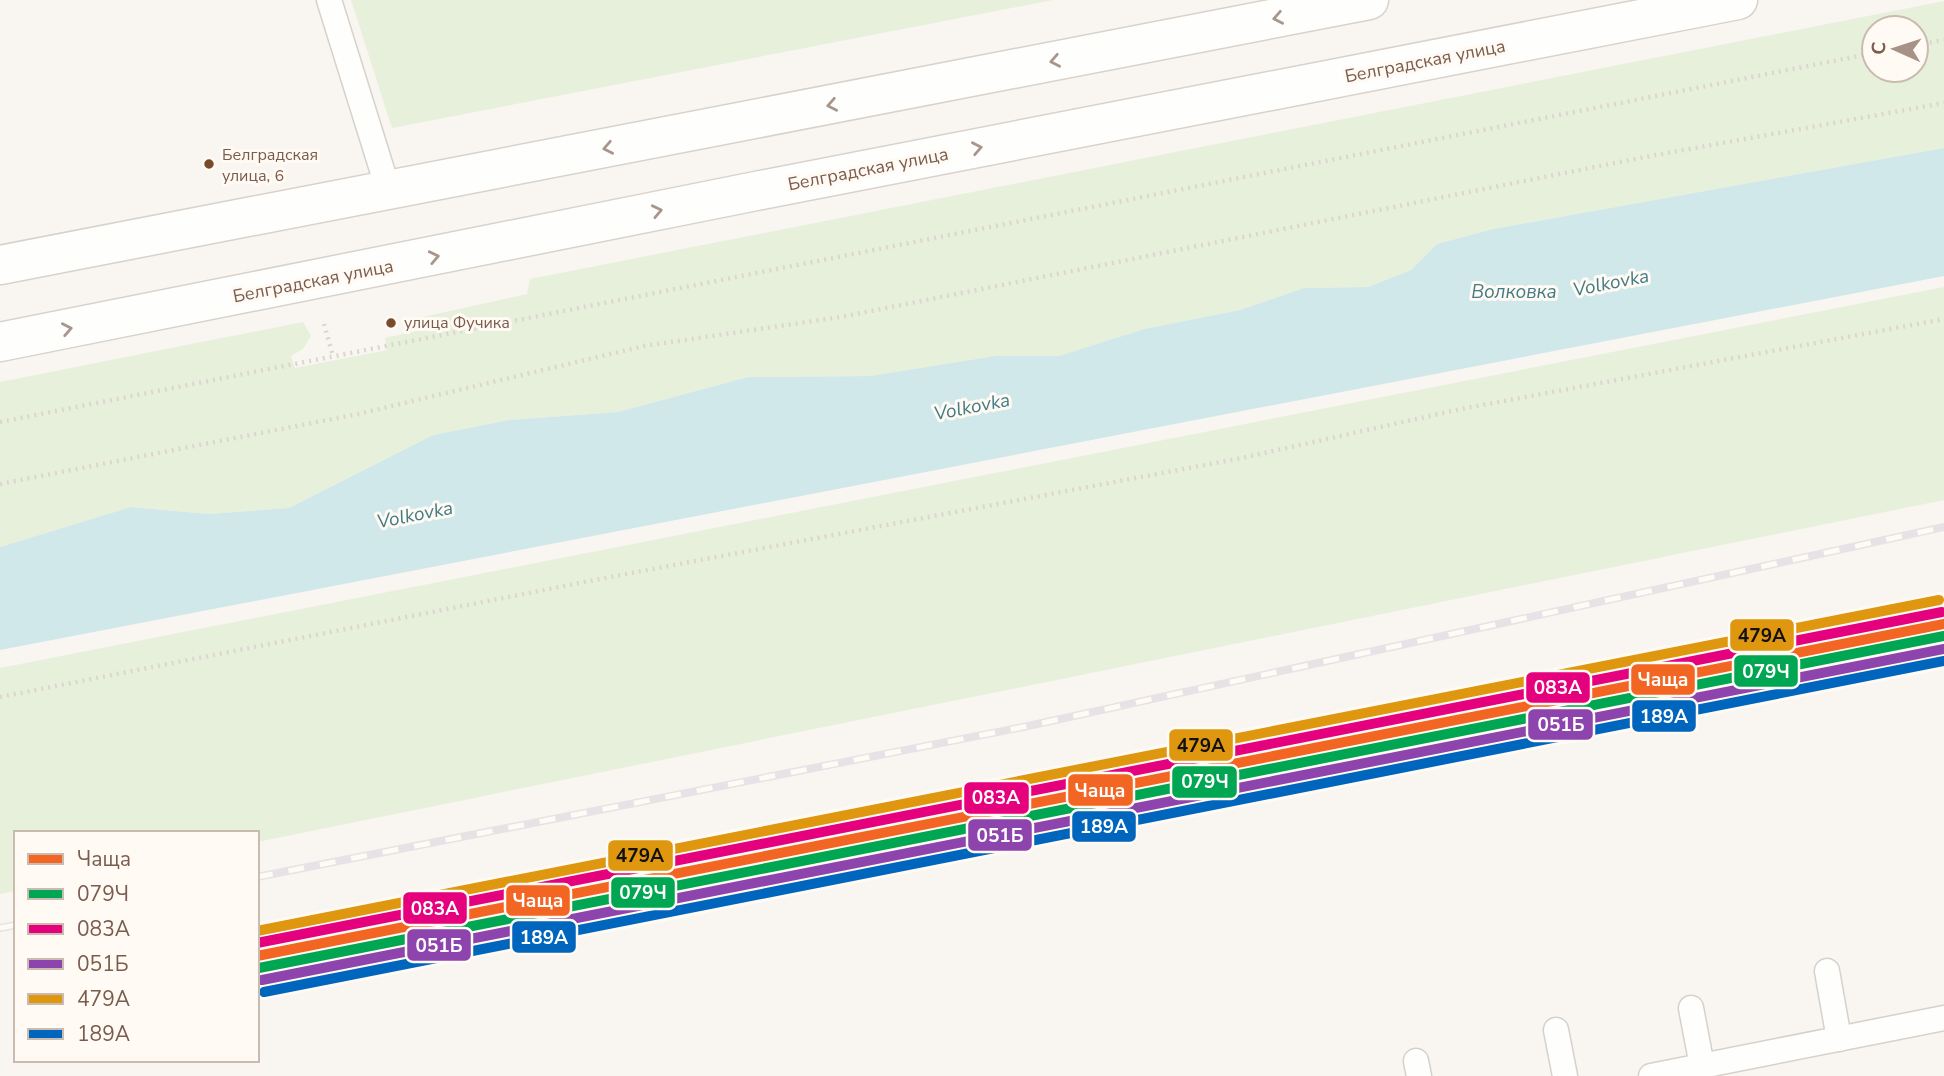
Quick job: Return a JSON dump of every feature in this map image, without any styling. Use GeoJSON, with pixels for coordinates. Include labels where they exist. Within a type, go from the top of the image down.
{"type":"FeatureCollection","features":[{"type":"Feature","properties":{"kind":"street"},"geometry":{"type":"LineString","coordinates":[[0,264],[1369,0]]}},
{"type":"Feature","properties":{"kind":"street","name":"Белградская улица"},"geometry":{"type":"LineString","coordinates":[[0,342],[765,189],[1738,0]]}},
{"type":"Feature","properties":{"kind":"lane"},"geometry":{"type":"LineString","coordinates":[[329,0],[388,189]]}},
{"type":"Feature","properties":{"kind":"lane"},"geometry":{"type":"LineString","coordinates":[[1826,971],[1839,1039]]}},
{"type":"Feature","properties":{"kind":"lane"},"geometry":{"type":"LineString","coordinates":[[1691,1008],[1702,1066]]}},
{"type":"Feature","properties":{"kind":"lane"},"geometry":{"type":"LineString","coordinates":[[1651,1076],[1944,1018]]}},
{"type":"Feature","properties":{"kind":"lane"},"geometry":{"type":"LineString","coordinates":[[1556,1030],[1565,1076]]}},
{"type":"Feature","properties":{"kind":"path"},"geometry":{"type":"LineString","coordinates":[[0,422],[1860,56]]}},
{"type":"Feature","properties":{"kind":"path"},"geometry":{"type":"LineString","coordinates":[[0,484],[321,421],[645,346],[841,317],[1645,157],[1944,103]]}},
{"type":"Feature","properties":{"kind":"path"},"geometry":{"type":"LineString","coordinates":[[0,697],[606,578],[1242,458],[1461,409],[1944,319]]}},
{"type":"Feature","properties":{"kind":"path"},"geometry":{"type":"LineString","coordinates":[[324,323],[333,356]]}},
{"type":"Feature","properties":{"kind":"green space"},"geometry":{"type":"Polygon","coordinates":[[[351,0],[1053,0],[392,128],[351,0]]]}},
{"type":"Feature","properties":{"kind":"green space"},"geometry":{"type":"Polygon","coordinates":[[[1944,1],[1944,148],[1493,229],[1437,244],[1411,270],[1368,287],[1304,288],[1240,310],[1144,329],[1059,356],[995,356],[870,376],[748,377],[618,412],[509,420],[433,435],[289,508],[208,514],[131,507],[0,547],[0,382],[303,322],[311,336],[303,349],[291,356],[295,368],[387,350],[385,338],[421,330],[418,318],[527,294],[530,279],[1860,18],[1860,84],[1930,84],[1930,14],[1878,14],[1944,1]]]}},
{"type":"Feature","properties":{"kind":"green space"},"geometry":{"type":"Polygon","coordinates":[[[1944,287],[1944,500],[259,842],[259,831],[14,831],[14,891],[0,894],[0,668],[1944,287]]]}},
{"type":"Feature","properties":{"kind":"water","name":"Волковка"},"geometry":{"type":"Polygon","coordinates":[[[1944,148],[1944,276],[0,650],[0,547],[131,507],[208,514],[289,508],[433,435],[509,420],[618,412],[748,377],[870,376],[995,356],[1059,356],[1144,329],[1240,310],[1304,288],[1368,287],[1411,270],[1437,244],[1493,229],[1944,148]]]}},
{"type":"Feature","properties":{"kind":"railway"},"geometry":{"type":"LineString","coordinates":[[259,877],[1028,726],[1944,527]]}},
{"type":"Feature","properties":{"kind":"railway"},"geometry":{"type":"LineString","coordinates":[[0,928],[14,925]]}},
{"type":"Feature","properties":{"kind":"transit line","name":"479А"},"geometry":{"type":"LineString","coordinates":[[259,931],[1939,600]]}},
{"type":"Feature","properties":{"kind":"transit line","name":"083А"},"geometry":{"type":"LineString","coordinates":[[259,943],[1942,612]]}},
{"type":"Feature","properties":{"kind":"transit line","name":"Чаща"},"geometry":{"type":"LineString","coordinates":[[259,956],[1944,624]]}},
{"type":"Feature","properties":{"kind":"transit line","name":"079Ч"},"geometry":{"type":"LineString","coordinates":[[259,968],[1944,636]]}},
{"type":"Feature","properties":{"kind":"transit line","name":"051Б"},"geometry":{"type":"LineString","coordinates":[[262,980],[1944,649]]}},
{"type":"Feature","properties":{"kind":"transit line","name":"189А"},"geometry":{"type":"LineString","coordinates":[[264,992],[1944,661]]}},
{"type":"Feature","properties":{"kind":"place","name":"Белградская улица, 6"},"geometry":{"type":"Point","coordinates":[209,164]}},
{"type":"Feature","properties":{"kind":"place","name":"улица Фучика"},"geometry":{"type":"Point","coordinates":[391,323]}},
{"type":"Feature","properties":{"kind":"water label","name":"Volkovka"},"geometry":{"type":"Point","coordinates":[1611,283]}},
{"type":"Feature","properties":{"kind":"water label","name":"Volkovka"},"geometry":{"type":"Point","coordinates":[972,407]}},
{"type":"Feature","properties":{"kind":"water label","name":"Volkovka"},"geometry":{"type":"Point","coordinates":[415,515]}}]}
